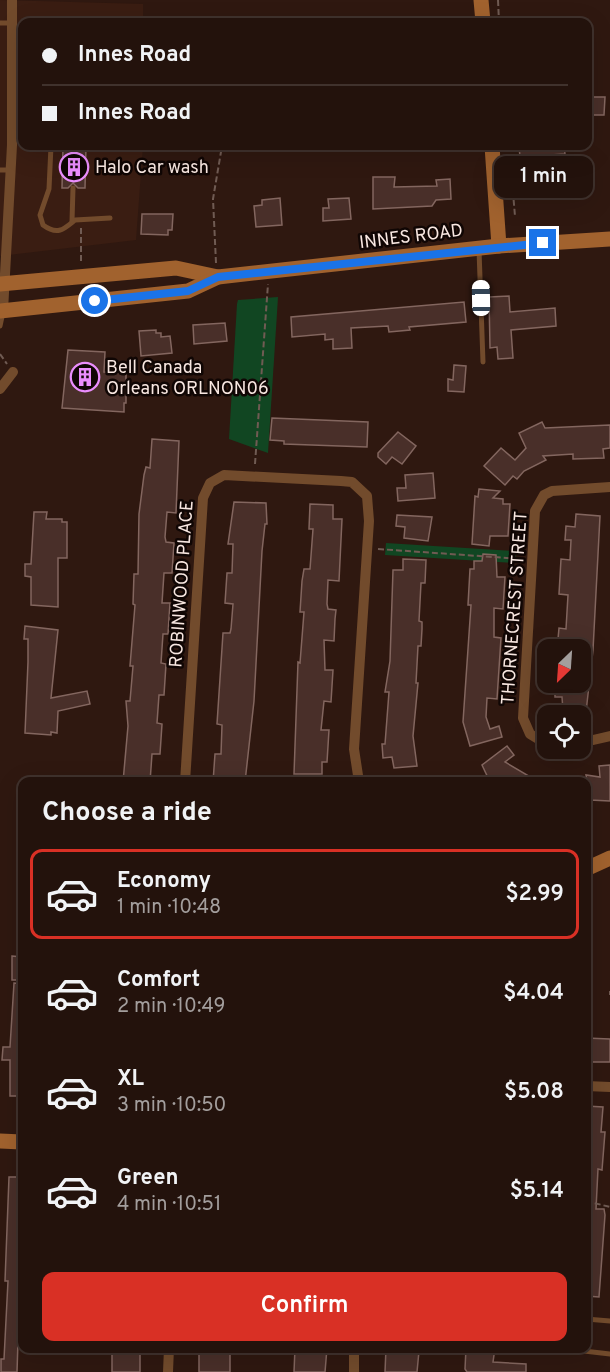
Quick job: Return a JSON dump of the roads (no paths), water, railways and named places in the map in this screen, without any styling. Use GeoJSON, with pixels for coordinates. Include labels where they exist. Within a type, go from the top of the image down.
{"type":"FeatureCollection","features":[{"type":"Feature","properties":{"kind":"main road"},"geometry":{"type":"LineString","coordinates":[[481,0],[483,18]]}},
{"type":"Feature","properties":{"kind":"main road"},"geometry":{"type":"LineString","coordinates":[[492,150],[499,246]]}},
{"type":"Feature","properties":{"kind":"main road","name":"INNES ROAD"},"geometry":{"type":"LineString","coordinates":[[3,284],[176,268],[218,277],[478,248],[610,239]]}},
{"type":"Feature","properties":{"kind":"main road","name":"INNES ROAD"},"geometry":{"type":"LineString","coordinates":[[2,311],[188,291],[218,277]]}},
{"type":"Feature","properties":{"kind":"main road"},"geometry":{"type":"LineString","coordinates":[[591,867],[610,858]]}},
{"type":"Feature","properties":{"kind":"main road"},"geometry":{"type":"LineString","coordinates":[[0,1141],[18,1142]]}},
{"type":"Feature","properties":{"kind":"street"},"geometry":{"type":"LineString","coordinates":[[2,311],[6,23],[12,0]]}},
{"type":"Feature","properties":{"kind":"street"},"geometry":{"type":"LineString","coordinates":[[0,389],[13,372]]}},
{"type":"Feature","properties":{"kind":"street","name":"ROBINWOOD PLACE"},"geometry":{"type":"LineString","coordinates":[[185,777],[205,490],[210,483],[224,475],[352,482],[362,489],[369,504],[354,749],[358,777]]}},
{"type":"Feature","properties":{"kind":"street","name":"THORNECREST STREET"},"geometry":{"type":"LineString","coordinates":[[537,738],[530,734],[523,718],[535,511],[544,495],[561,490],[610,487]]}},
{"type":"Feature","properties":{"kind":"street"},"geometry":{"type":"LineString","coordinates":[[591,740],[610,736]]}},
{"type":"Feature","properties":{"kind":"street"},"geometry":{"type":"LineString","coordinates":[[591,1086],[610,1087]]}},
{"type":"Feature","properties":{"kind":"street"},"geometry":{"type":"LineString","coordinates":[[168,1372],[169,1353]]}},
{"type":"Feature","properties":{"kind":"street"},"geometry":{"type":"LineString","coordinates":[[354,1353],[354,1372]]}},
{"type":"Feature","properties":{"kind":"lane"},"geometry":{"type":"LineString","coordinates":[[51,150],[49,189],[40,215],[41,223],[50,230],[65,230],[72,221],[73,188]]}},
{"type":"Feature","properties":{"kind":"lane"},"geometry":{"type":"LineString","coordinates":[[72,221],[110,218]]}},
{"type":"Feature","properties":{"kind":"lane"},"geometry":{"type":"LineString","coordinates":[[478,248],[483,362]]}},
{"type":"Feature","properties":{"kind":"lane"},"geometry":{"type":"LineString","coordinates":[[0,326],[2,311]]}},
{"type":"Feature","properties":{"kind":"lane"},"geometry":{"type":"LineString","coordinates":[[591,1319],[610,1321]]}},
{"type":"Feature","properties":{"kind":"lane"},"geometry":{"type":"LineString","coordinates":[[591,1352],[610,1354]]}},
{"type":"Feature","properties":{"kind":"place","name":"Halo Car wash"},"geometry":{"type":"Point","coordinates":[74,167]}},
{"type":"Feature","properties":{"kind":"place","name":"Bell Canada Orleans ORLNON06"},"geometry":{"type":"Point","coordinates":[85,377]}}]}
